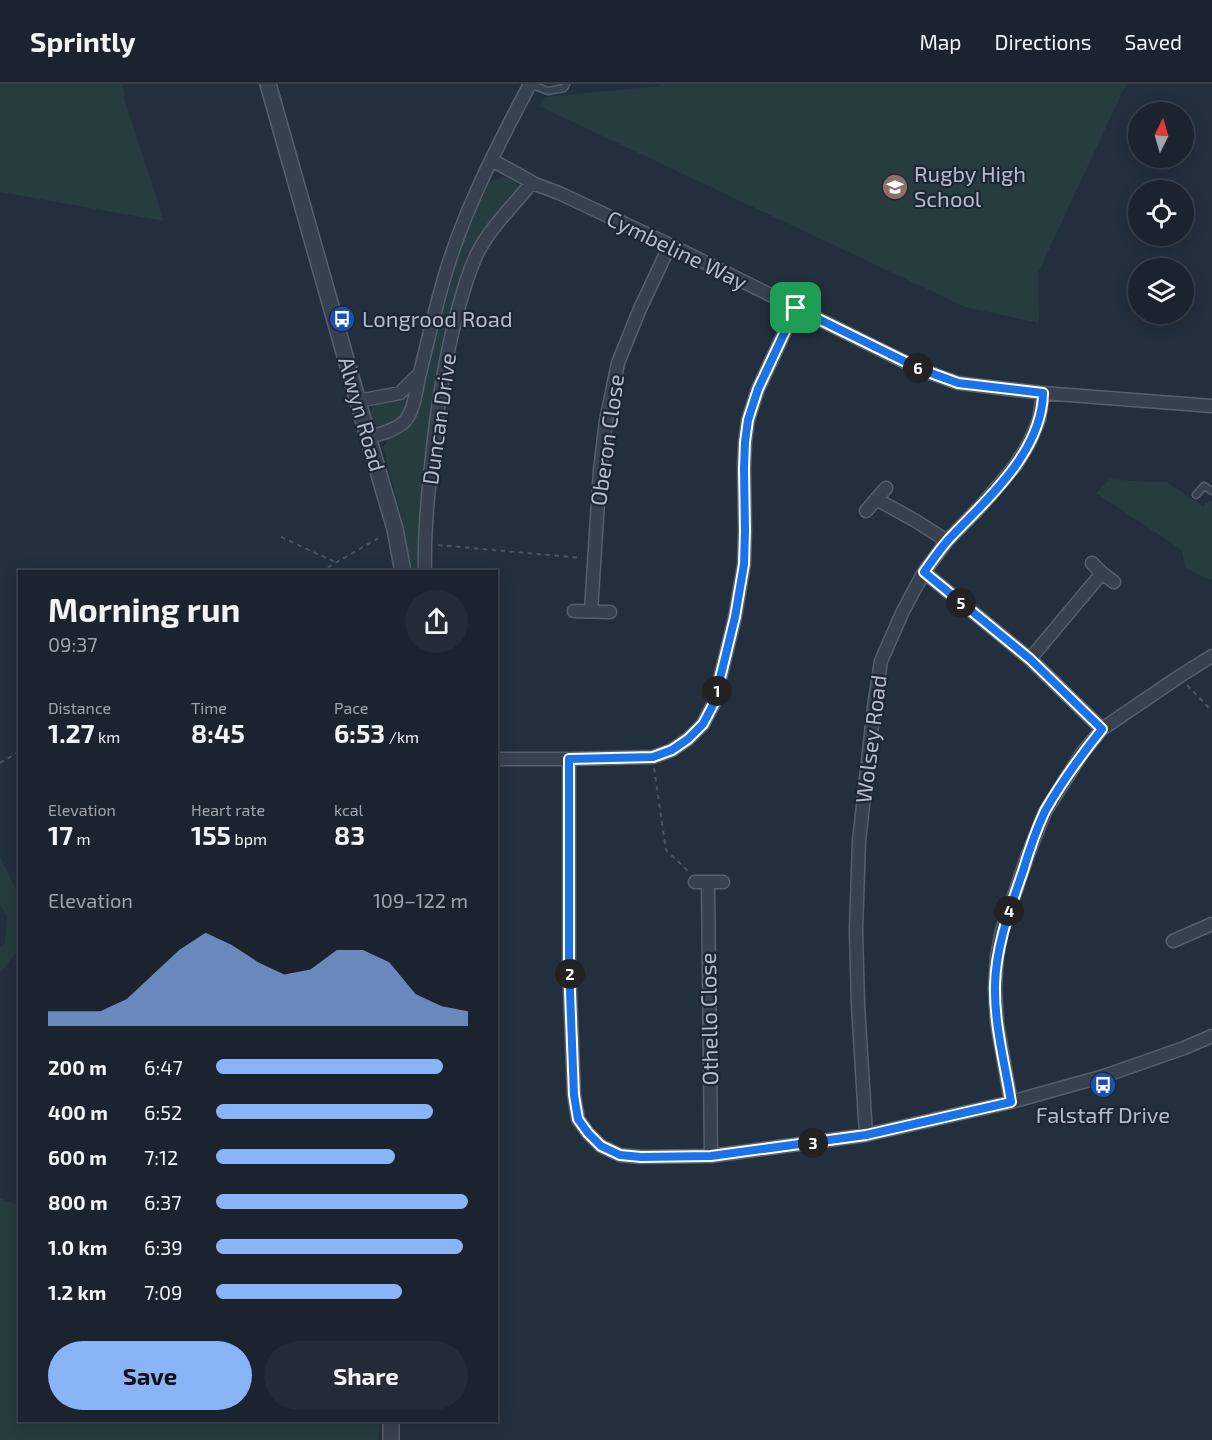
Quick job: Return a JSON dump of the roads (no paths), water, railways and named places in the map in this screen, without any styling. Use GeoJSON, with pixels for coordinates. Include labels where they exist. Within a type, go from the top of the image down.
{"type":"FeatureCollection","features":[{"type":"Feature","properties":{"kind":"street","name":"Alwyn Road"},"geometry":{"type":"LineString","coordinates":[[268,84],[395,529],[403,570]]}},
{"type":"Feature","properties":{"kind":"street"},"geometry":{"type":"LineString","coordinates":[[368,437],[405,422],[412,408],[446,272],[464,222],[530,84]]}},
{"type":"Feature","properties":{"kind":"street","name":"Cymbeline Way"},"geometry":{"type":"LineString","coordinates":[[492,160],[535,184],[670,245],[920,369],[958,383],[1043,393],[1212,406]]}},
{"type":"Feature","properties":{"kind":"street","name":"Duncan Drive"},"geometry":{"type":"LineString","coordinates":[[425,570],[424,545],[441,384],[464,286],[479,251],[493,229],[529,186],[535,184]]}},
{"type":"Feature","properties":{"kind":"street","name":"Oberon Close"},"geometry":{"type":"LineString","coordinates":[[591,611],[600,470],[606,421],[618,363],[670,245]]}},
{"type":"Feature","properties":{"kind":"street"},"geometry":{"type":"LineString","coordinates":[[498,759],[653,757],[672,750],[688,739],[703,724],[714,703],[735,617],[744,564],[744,468],[748,420],[758,389],[796,308]]}},
{"type":"Feature","properties":{"kind":"street"},"geometry":{"type":"LineString","coordinates":[[358,401],[400,393],[420,374]]}},
{"type":"Feature","properties":{"kind":"street","name":"Wolsey Road"},"geometry":{"type":"LineString","coordinates":[[866,1135],[856,931],[859,842],[881,661],[903,611],[924,572],[947,541],[1015,466],[1029,443],[1039,420],[1043,393]]}},
{"type":"Feature","properties":{"kind":"street"},"geometry":{"type":"LineString","coordinates":[[866,511],[886,488]]}},
{"type":"Feature","properties":{"kind":"street"},"geometry":{"type":"LineString","coordinates":[[876,499],[947,541]]}},
{"type":"Feature","properties":{"kind":"street"},"geometry":{"type":"LineString","coordinates":[[1092,563],[1114,582]]}},
{"type":"Feature","properties":{"kind":"street"},"geometry":{"type":"LineString","coordinates":[[924,572],[1030,659],[1102,729]]}},
{"type":"Feature","properties":{"kind":"street"},"geometry":{"type":"LineString","coordinates":[[1030,659],[1102,573]]}},
{"type":"Feature","properties":{"kind":"street"},"geometry":{"type":"LineString","coordinates":[[573,611],[610,612]]}},
{"type":"Feature","properties":{"kind":"street"},"geometry":{"type":"LineString","coordinates":[[1011,1102],[998,1023],[995,988],[997,956],[1002,931],[1045,812],[1083,753],[1102,729],[1212,656]]}},
{"type":"Feature","properties":{"kind":"street"},"geometry":{"type":"LineString","coordinates":[[569,759],[569,966],[574,1095],[578,1119],[588,1133],[601,1146],[620,1155],[711,1156],[866,1135],[1011,1102],[1104,1076],[1212,1036]]}},
{"type":"Feature","properties":{"kind":"street","name":"Othello Close"},"geometry":{"type":"LineString","coordinates":[[711,1156],[701,882],[723,882]]}},
{"type":"Feature","properties":{"kind":"street"},"geometry":{"type":"LineString","coordinates":[[1173,941],[1212,924]]}},
{"type":"Feature","properties":{"kind":"street"},"geometry":{"type":"LineString","coordinates":[[391,1422],[391,1440]]}},
{"type":"Feature","properties":{"kind":"lane"},"geometry":{"type":"LineString","coordinates":[[530,84],[548,91],[564,88],[566,84]]}},
{"type":"Feature","properties":{"kind":"lane"},"geometry":{"type":"LineString","coordinates":[[1196,495],[1204,486],[1212,491]]}},
{"type":"Feature","properties":{"kind":"place","name":"Rugby High School"},"geometry":{"type":"Point","coordinates":[895,187]}},
{"type":"Feature","properties":{"kind":"place","name":"Longrood Road"},"geometry":{"type":"Point","coordinates":[342,319]}},
{"type":"Feature","properties":{"kind":"place","name":"Falstaff Drive"},"geometry":{"type":"Point","coordinates":[1103,1085]}}]}
